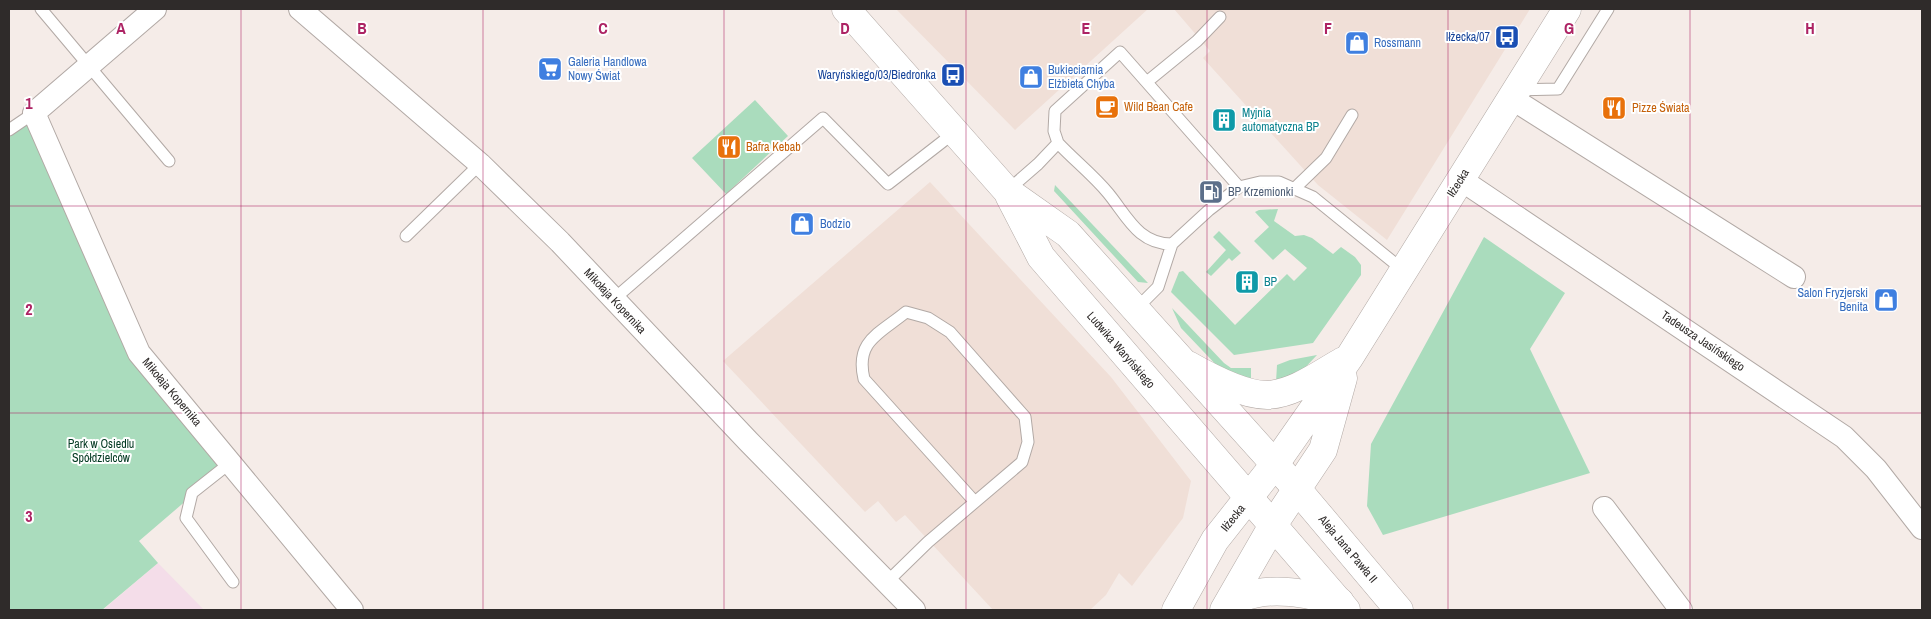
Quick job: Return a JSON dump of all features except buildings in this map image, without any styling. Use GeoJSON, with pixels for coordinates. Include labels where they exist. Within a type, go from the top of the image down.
{"type":"FeatureCollection","features":[{"type":"Feature","properties":{"kind":"main road","name":"Ludwika Waryńskiego"},"geometry":{"type":"LineString","coordinates":[[846,9],[1007,191],[1068,234],[1275,464]]}},
{"type":"Feature","properties":{"kind":"main road","name":"Iłżecka"},"geometry":{"type":"LineString","coordinates":[[1176,610],[1215,540],[1275,464],[1349,358],[1567,9]]}},
{"type":"Feature","properties":{"kind":"main road","name":"Ludwika Waryńskiego"},"geometry":{"type":"LineString","coordinates":[[1007,191],[1041,257],[1273,525]]}},
{"type":"Feature","properties":{"kind":"main road","name":"Ludwika Waryńskiego"},"geometry":{"type":"LineString","coordinates":[[1185,364],[1223,384],[1266,395],[1301,385],[1349,358]]}},
{"type":"Feature","properties":{"kind":"main road","name":"Iłżecka"},"geometry":{"type":"LineString","coordinates":[[1225,610],[1273,525],[1323,450],[1349,358]]}},
{"type":"Feature","properties":{"kind":"main road","name":"Aleja Jana Pawła II"},"geometry":{"type":"LineString","coordinates":[[1275,464],[1399,610]]}},
{"type":"Feature","properties":{"kind":"main road"},"geometry":{"type":"LineString","coordinates":[[1273,525],[1343,606]]}},
{"type":"Feature","properties":{"kind":"main road"},"geometry":{"type":"LineString","coordinates":[[1225,610],[1240,598],[1272,591],[1309,594],[1343,606]]}},
{"type":"Feature","properties":{"kind":"street"},"geometry":{"type":"LineString","coordinates":[[34,113],[155,9]]}},
{"type":"Feature","properties":{"kind":"street","name":"Mikołaja Kopernika"},"geometry":{"type":"LineString","coordinates":[[300,9],[480,164],[560,242],[832,528],[914,610]]}},
{"type":"Feature","properties":{"kind":"street"},"geometry":{"type":"LineString","coordinates":[[1513,94],[1794,277]]}},
{"type":"Feature","properties":{"kind":"street","name":"Mikołaja Kopernika"},"geometry":{"type":"LineString","coordinates":[[34,113],[139,354],[352,610]]}},
{"type":"Feature","properties":{"kind":"street","name":"Tadeusza Jasińskiego"},"geometry":{"type":"LineString","coordinates":[[1460,179],[1844,436],[1876,469],[1922,528]]}},
{"type":"Feature","properties":{"kind":"street"},"geometry":{"type":"LineString","coordinates":[[1604,508],[1681,610]]}},
{"type":"Feature","properties":{"kind":"lane"},"geometry":{"type":"LineString","coordinates":[[41,9],[88,68],[169,162]]}},
{"type":"Feature","properties":{"kind":"lane"},"geometry":{"type":"LineString","coordinates":[[1513,94],[1558,89],[1608,9]]}},
{"type":"Feature","properties":{"kind":"lane"},"geometry":{"type":"LineString","coordinates":[[1148,81],[1197,41],[1220,17]]}},
{"type":"Feature","properties":{"kind":"lane"},"geometry":{"type":"LineString","coordinates":[[1172,244],[1157,244],[1139,232],[1107,193],[1058,143],[1054,125],[1055,112],[1120,52],[1148,81],[1239,187]]}},
{"type":"Feature","properties":{"kind":"lane"},"geometry":{"type":"LineString","coordinates":[[9,130],[34,113]]}},
{"type":"Feature","properties":{"kind":"lane"},"geometry":{"type":"LineString","coordinates":[[1294,188],[1326,158],[1352,115]]}},
{"type":"Feature","properties":{"kind":"lane"},"geometry":{"type":"LineString","coordinates":[[614,299],[823,118],[888,184],[955,132]]}},
{"type":"Feature","properties":{"kind":"lane"},"geometry":{"type":"LineString","coordinates":[[1007,191],[1038,164],[1058,143]]}},
{"type":"Feature","properties":{"kind":"lane"},"geometry":{"type":"LineString","coordinates":[[406,236],[480,164]]}},
{"type":"Feature","properties":{"kind":"lane"},"geometry":{"type":"LineString","coordinates":[[1136,309],[1158,287],[1172,244],[1209,210],[1239,187],[1260,182],[1279,182],[1313,197],[1403,270]]}},
{"type":"Feature","properties":{"kind":"lane"},"geometry":{"type":"LineString","coordinates":[[887,582],[928,542],[975,502],[1022,462],[1028,442],[1025,417],[950,332],[928,318],[906,312],[867,344],[860,362],[864,380],[975,502]]}},
{"type":"Feature","properties":{"kind":"lane"},"geometry":{"type":"LineString","coordinates":[[230,463],[192,493],[186,518],[233,582]]}},
{"type":"Feature","properties":{"kind":"shaded area"},"geometry":{"type":"Polygon","coordinates":[[[896,9],[1148,9],[1015,130],[896,9]]]}},
{"type":"Feature","properties":{"kind":"shaded area"},"geometry":{"type":"Polygon","coordinates":[[[1174,9],[1530,9],[1387,240],[1318,185],[1203,58],[1210,51],[1174,9]]]}},
{"type":"Feature","properties":{"kind":"shaded area"},"geometry":{"type":"Polygon","coordinates":[[[930,182],[1111,377],[1191,481],[1183,518],[1132,586],[1119,573],[1106,595],[1090,610],[993,610],[905,515],[896,522],[878,501],[865,512],[723,361],[930,182]]]}},
{"type":"Feature","properties":{"kind":"shaded area"},"geometry":{"type":"Polygon","coordinates":[[[158,563],[204,610],[103,610],[158,563]]]}},
{"type":"Feature","properties":{"kind":"green space"},"geometry":{"type":"Polygon","coordinates":[[[755,100],[788,136],[726,194],[692,158],[755,100]]]}},
{"type":"Feature","properties":{"kind":"green space","name":"Park w Osiedlu Spółdzielców"},"geometry":{"type":"Polygon","coordinates":[[[34,113],[139,353],[230,463],[139,541],[158,563],[102,610],[9,610],[9,130],[34,113]]]}},
{"type":"Feature","properties":{"kind":"green space"},"geometry":{"type":"Polygon","coordinates":[[[1055,185],[1148,283],[1138,282],[1054,191],[1055,185]]]}},
{"type":"Feature","properties":{"kind":"green space"},"geometry":{"type":"Polygon","coordinates":[[[1278,209],[1274,221],[1295,236],[1304,235],[1312,238],[1333,254],[1341,247],[1355,257],[1361,265],[1361,275],[1313,343],[1234,355],[1171,292],[1179,272],[1183,271],[1235,325],[1287,274],[1294,281],[1307,268],[1285,249],[1273,260],[1254,241],[1269,227],[1255,212],[1278,209]]]}},
{"type":"Feature","properties":{"kind":"green space"},"geometry":{"type":"Polygon","coordinates":[[[1219,231],[1241,253],[1232,261],[1229,258],[1211,276],[1206,272],[1226,250],[1213,237],[1219,231]]]}},
{"type":"Feature","properties":{"kind":"green space"},"geometry":{"type":"Polygon","coordinates":[[[1484,237],[1565,293],[1530,349],[1590,473],[1383,535],[1367,506],[1371,444],[1484,237]]]}},
{"type":"Feature","properties":{"kind":"green space"},"geometry":{"type":"Polygon","coordinates":[[[1172,308],[1224,363],[1231,368],[1251,368],[1251,384],[1222,371],[1181,328],[1172,308]]]}},
{"type":"Feature","properties":{"kind":"green space"},"geometry":{"type":"Polygon","coordinates":[[[1317,355],[1302,371],[1276,382],[1277,365],[1290,360],[1317,355]]]}},
{"type":"Feature","properties":{"kind":"place","name":"Iłżecka/07"},"geometry":{"type":"Point","coordinates":[1507,37]}},
{"type":"Feature","properties":{"kind":"place","name":"Rossmann"},"geometry":{"type":"Point","coordinates":[1357,43]}},
{"type":"Feature","properties":{"kind":"place","name":"Galeria Handlowa Nowy Świat"},"geometry":{"type":"Point","coordinates":[550,69]}},
{"type":"Feature","properties":{"kind":"place","name":"Waryńskiego/03/Biedronka"},"geometry":{"type":"Point","coordinates":[953,75]}},
{"type":"Feature","properties":{"kind":"place","name":"Bukieciarnia Elżbieta Chyba"},"geometry":{"type":"Point","coordinates":[1031,77]}},
{"type":"Feature","properties":{"kind":"place","name":"Wild Bean Cafe"},"geometry":{"type":"Point","coordinates":[1107,107]}},
{"type":"Feature","properties":{"kind":"place","name":"Pizze Świata"},"geometry":{"type":"Point","coordinates":[1614,108]}},
{"type":"Feature","properties":{"kind":"place","name":"Myjnia automatyczna BP"},"geometry":{"type":"Point","coordinates":[1224,120]}},
{"type":"Feature","properties":{"kind":"place","name":"Bafra Kebab"},"geometry":{"type":"Point","coordinates":[729,147]}},
{"type":"Feature","properties":{"kind":"place","name":"BP Krzemionki"},"geometry":{"type":"Point","coordinates":[1211,192]}},
{"type":"Feature","properties":{"kind":"place","name":"Bodzio"},"geometry":{"type":"Point","coordinates":[802,224]}},
{"type":"Feature","properties":{"kind":"place","name":"BP"},"geometry":{"type":"Point","coordinates":[1247,282]}},
{"type":"Feature","properties":{"kind":"place","name":"Salon Fryzjerski Benita"},"geometry":{"type":"Point","coordinates":[1886,300]}}]}
